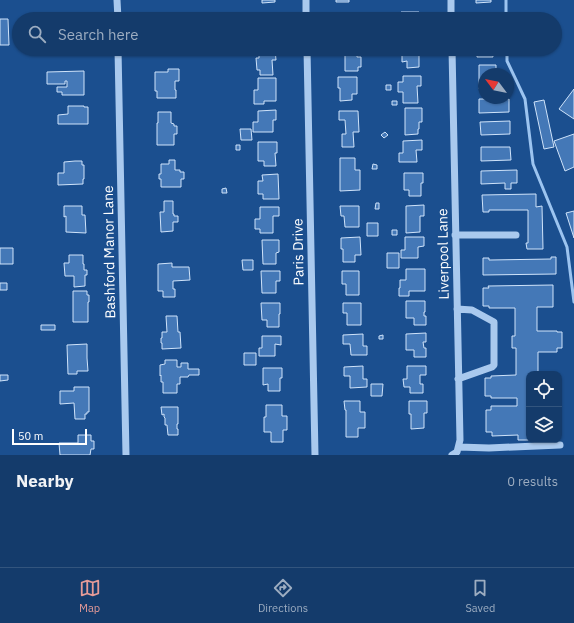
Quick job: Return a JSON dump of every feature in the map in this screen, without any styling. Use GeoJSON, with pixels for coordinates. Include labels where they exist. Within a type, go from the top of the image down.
{"type":"FeatureCollection","features":[{"type":"Feature","properties":{"kind":"street"},"geometry":{"type":"LineString","coordinates":[[117,0],[118,12]]}},
{"type":"Feature","properties":{"kind":"street"},"geometry":{"type":"LineString","coordinates":[[306,0],[306,12]]}},
{"type":"Feature","properties":{"kind":"street"},"geometry":{"type":"LineString","coordinates":[[451,0],[451,12]]}},
{"type":"Feature","properties":{"kind":"street","name":"Bashford Manor Lane"},"geometry":{"type":"LineString","coordinates":[[118,56],[126,455]]}},
{"type":"Feature","properties":{"kind":"street","name":"Paris Drive"},"geometry":{"type":"LineString","coordinates":[[307,56],[316,455]]}},
{"type":"Feature","properties":{"kind":"street","name":"Liverpool Lane"},"geometry":{"type":"LineString","coordinates":[[452,56],[459,447]]}},
{"type":"Feature","properties":{"kind":"street"},"geometry":{"type":"LineString","coordinates":[[456,235],[516,235]]}},
{"type":"Feature","properties":{"kind":"street"},"geometry":{"type":"LineString","coordinates":[[457,309],[472,310],[494,322],[494,365],[458,379]]}},
{"type":"Feature","properties":{"kind":"street"},"geometry":{"type":"LineString","coordinates":[[452,455],[457,452],[459,447],[489,448],[560,445]]}},
{"type":"Feature","properties":{"kind":"building"},"geometry":{"type":"Polygon","coordinates":[[[262,0],[275,0],[275,2],[262,3],[262,0]]]}},
{"type":"Feature","properties":{"kind":"building"},"geometry":{"type":"Polygon","coordinates":[[[336,0],[349,0],[349,2],[336,2],[336,0]]]}},
{"type":"Feature","properties":{"kind":"building"},"geometry":{"type":"Polygon","coordinates":[[[476,0],[491,0],[491,2],[476,3],[476,0]]]}},
{"type":"Feature","properties":{"kind":"building"},"geometry":{"type":"Polygon","coordinates":[[[0,19],[8,19],[9,45],[0,45],[0,19]]]}},
{"type":"Feature","properties":{"kind":"building"},"geometry":{"type":"Polygon","coordinates":[[[259,56],[276,56],[276,60],[272,60],[273,75],[260,75],[260,70],[257,70],[256,58],[259,58],[259,56]]]}},
{"type":"Feature","properties":{"kind":"building"},"geometry":{"type":"Polygon","coordinates":[[[345,56],[361,57],[361,67],[358,67],[358,71],[345,71],[345,56]]]}},
{"type":"Feature","properties":{"kind":"building"},"geometry":{"type":"Polygon","coordinates":[[[402,56],[419,56],[419,67],[407,68],[407,61],[402,62],[402,56]]]}},
{"type":"Feature","properties":{"kind":"building"},"geometry":{"type":"Polygon","coordinates":[[[493,56],[493,57],[477,57],[493,56]]]}},
{"type":"Feature","properties":{"kind":"building"},"geometry":{"type":"Polygon","coordinates":[[[479,65],[496,65],[496,68],[479,68],[479,65]]]}},
{"type":"Feature","properties":{"kind":"building"},"geometry":{"type":"Polygon","coordinates":[[[168,69],[179,69],[179,81],[175,81],[176,98],[157,98],[157,91],[155,91],[155,72],[168,72],[168,69]]]}},
{"type":"Feature","properties":{"kind":"building"},"geometry":{"type":"Polygon","coordinates":[[[84,71],[84,95],[62,95],[62,92],[57,92],[57,87],[67,87],[67,81],[65,81],[65,84],[47,84],[47,72],[84,71]]]}},
{"type":"Feature","properties":{"kind":"building"},"geometry":{"type":"Polygon","coordinates":[[[403,76],[421,76],[421,86],[417,86],[418,103],[403,103],[403,92],[398,92],[398,82],[403,82],[403,76]]]}},
{"type":"Feature","properties":{"kind":"building"},"geometry":{"type":"Polygon","coordinates":[[[338,77],[357,77],[357,94],[352,94],[352,100],[340,101],[338,77]]]}},
{"type":"Feature","properties":{"kind":"building"},"geometry":{"type":"Polygon","coordinates":[[[258,78],[276,78],[276,101],[264,101],[264,104],[254,104],[254,90],[258,90],[258,78]]]}},
{"type":"Feature","properties":{"kind":"building"},"geometry":{"type":"Polygon","coordinates":[[[386,85],[391,85],[391,90],[386,90],[386,85]]]}},
{"type":"Feature","properties":{"kind":"building"},"geometry":{"type":"Polygon","coordinates":[[[574,89],[574,119],[559,109],[574,89]]]}},
{"type":"Feature","properties":{"kind":"building"},"geometry":{"type":"Polygon","coordinates":[[[544,100],[554,147],[544,149],[534,102],[544,100]]]}},
{"type":"Feature","properties":{"kind":"building"},"geometry":{"type":"Polygon","coordinates":[[[392,101],[397,101],[397,105],[392,105],[392,101]]]}},
{"type":"Feature","properties":{"kind":"building"},"geometry":{"type":"Polygon","coordinates":[[[479,104],[509,104],[509,112],[479,113],[479,104]]]}},
{"type":"Feature","properties":{"kind":"building"},"geometry":{"type":"Polygon","coordinates":[[[68,106],[88,107],[88,124],[58,124],[58,115],[68,114],[68,106]]]}},
{"type":"Feature","properties":{"kind":"building"},"geometry":{"type":"Polygon","coordinates":[[[405,108],[422,108],[422,122],[419,122],[418,134],[405,135],[405,108]]]}},
{"type":"Feature","properties":{"kind":"building"},"geometry":{"type":"Polygon","coordinates":[[[276,110],[276,120],[273,120],[273,132],[253,132],[253,122],[258,122],[258,111],[276,110]]]}},
{"type":"Feature","properties":{"kind":"building"},"geometry":{"type":"Polygon","coordinates":[[[339,111],[358,111],[359,132],[353,132],[354,147],[342,147],[342,134],[346,134],[345,120],[339,120],[339,111]]]}},
{"type":"Feature","properties":{"kind":"building"},"geometry":{"type":"Polygon","coordinates":[[[158,112],[171,112],[171,123],[174,124],[174,126],[177,126],[177,134],[174,134],[174,145],[157,145],[158,112]]]}},
{"type":"Feature","properties":{"kind":"building"},"geometry":{"type":"Polygon","coordinates":[[[510,121],[510,134],[481,135],[480,122],[510,121]]]}},
{"type":"Feature","properties":{"kind":"building"},"geometry":{"type":"Polygon","coordinates":[[[240,129],[251,129],[252,140],[241,140],[240,129]]]}},
{"type":"Feature","properties":{"kind":"building"},"geometry":{"type":"Polygon","coordinates":[[[385,132],[388,135],[384,138],[381,135],[385,132]]]}},
{"type":"Feature","properties":{"kind":"building"},"geometry":{"type":"Polygon","coordinates":[[[574,134],[574,167],[565,171],[554,141],[574,134]]]}},
{"type":"Feature","properties":{"kind":"building"},"geometry":{"type":"Polygon","coordinates":[[[422,140],[422,150],[416,150],[417,162],[399,162],[399,153],[403,153],[403,141],[422,140]]]}},
{"type":"Feature","properties":{"kind":"building"},"geometry":{"type":"Polygon","coordinates":[[[258,142],[277,142],[277,153],[275,153],[276,166],[264,166],[264,161],[258,161],[258,142]]]}},
{"type":"Feature","properties":{"kind":"building"},"geometry":{"type":"Polygon","coordinates":[[[236,145],[240,145],[240,150],[236,150],[236,145]]]}},
{"type":"Feature","properties":{"kind":"building"},"geometry":{"type":"Polygon","coordinates":[[[481,147],[510,147],[511,160],[481,161],[481,147]]]}},
{"type":"Feature","properties":{"kind":"building"},"geometry":{"type":"Polygon","coordinates":[[[340,158],[355,158],[355,170],[360,170],[360,190],[340,191],[340,158]]]}},
{"type":"Feature","properties":{"kind":"building"},"geometry":{"type":"Polygon","coordinates":[[[169,160],[175,160],[175,170],[184,172],[184,179],[181,179],[181,187],[161,187],[161,179],[159,179],[159,174],[161,174],[161,164],[169,164],[169,160]]]}},
{"type":"Feature","properties":{"kind":"building"},"geometry":{"type":"Polygon","coordinates":[[[82,161],[82,165],[84,165],[83,184],[58,185],[58,173],[64,173],[64,162],[82,161]]]}},
{"type":"Feature","properties":{"kind":"building"},"geometry":{"type":"Polygon","coordinates":[[[373,164],[377,165],[377,169],[372,169],[373,164]]]}},
{"type":"Feature","properties":{"kind":"building"},"geometry":{"type":"Polygon","coordinates":[[[517,170],[517,183],[511,183],[511,189],[505,189],[505,183],[481,184],[481,171],[517,170]]]}},
{"type":"Feature","properties":{"kind":"building"},"geometry":{"type":"Polygon","coordinates":[[[404,173],[423,173],[421,196],[409,196],[409,190],[404,190],[404,173]]]}},
{"type":"Feature","properties":{"kind":"building"},"geometry":{"type":"Polygon","coordinates":[[[278,174],[279,199],[263,199],[263,194],[258,194],[258,181],[263,181],[262,175],[278,174]]]}},
{"type":"Feature","properties":{"kind":"building"},"geometry":{"type":"Polygon","coordinates":[[[226,188],[227,193],[222,193],[222,189],[226,188]]]}},
{"type":"Feature","properties":{"kind":"building"},"geometry":{"type":"Polygon","coordinates":[[[536,194],[536,207],[542,206],[543,249],[527,249],[528,210],[489,210],[489,212],[483,212],[482,195],[536,194]]]}},
{"type":"Feature","properties":{"kind":"building"},"geometry":{"type":"Polygon","coordinates":[[[164,201],[173,201],[173,214],[174,216],[178,216],[178,222],[173,222],[173,231],[161,232],[160,212],[164,212],[164,201]]]}},
{"type":"Feature","properties":{"kind":"building"},"geometry":{"type":"Polygon","coordinates":[[[376,203],[379,203],[379,209],[375,209],[376,203]]]}},
{"type":"Feature","properties":{"kind":"building"},"geometry":{"type":"Polygon","coordinates":[[[424,205],[424,216],[420,216],[420,232],[406,233],[406,206],[424,205]]]}},
{"type":"Feature","properties":{"kind":"building"},"geometry":{"type":"Polygon","coordinates":[[[64,206],[82,206],[82,215],[85,215],[86,233],[66,232],[66,216],[64,217],[64,206]]]}},
{"type":"Feature","properties":{"kind":"building"},"geometry":{"type":"Polygon","coordinates":[[[340,206],[359,206],[359,227],[345,227],[344,216],[341,216],[340,206]]]}},
{"type":"Feature","properties":{"kind":"building"},"geometry":{"type":"Polygon","coordinates":[[[260,207],[279,207],[279,216],[273,216],[273,233],[260,233],[260,229],[255,229],[255,219],[260,219],[260,207]]]}},
{"type":"Feature","properties":{"kind":"building"},"geometry":{"type":"Polygon","coordinates":[[[574,211],[574,238],[566,213],[574,211]]]}},
{"type":"Feature","properties":{"kind":"building"},"geometry":{"type":"Polygon","coordinates":[[[367,223],[378,223],[378,236],[367,236],[367,223]]]}},
{"type":"Feature","properties":{"kind":"building"},"geometry":{"type":"Polygon","coordinates":[[[392,230],[397,230],[397,235],[392,235],[392,230]]]}},
{"type":"Feature","properties":{"kind":"building"},"geometry":{"type":"Polygon","coordinates":[[[360,237],[361,255],[355,255],[355,262],[343,262],[341,238],[360,237]]]}},
{"type":"Feature","properties":{"kind":"building"},"geometry":{"type":"Polygon","coordinates":[[[405,237],[424,237],[424,246],[418,247],[418,258],[401,258],[401,250],[405,250],[405,237]]]}},
{"type":"Feature","properties":{"kind":"building"},"geometry":{"type":"Polygon","coordinates":[[[262,240],[279,240],[279,252],[276,253],[276,264],[263,264],[262,240]]]}},
{"type":"Feature","properties":{"kind":"building"},"geometry":{"type":"Polygon","coordinates":[[[0,248],[13,248],[13,264],[0,264],[0,248]]]}},
{"type":"Feature","properties":{"kind":"building"},"geometry":{"type":"Polygon","coordinates":[[[387,253],[399,253],[399,268],[387,268],[387,253]]]}},
{"type":"Feature","properties":{"kind":"building"},"geometry":{"type":"Polygon","coordinates":[[[69,255],[83,255],[84,270],[87,270],[87,275],[85,275],[85,286],[74,287],[74,276],[65,276],[64,263],[69,263],[69,255]]]}},
{"type":"Feature","properties":{"kind":"building"},"geometry":{"type":"Polygon","coordinates":[[[551,257],[556,257],[556,274],[483,275],[483,258],[489,258],[490,260],[551,259],[551,257]]]}},
{"type":"Feature","properties":{"kind":"building"},"geometry":{"type":"Polygon","coordinates":[[[242,260],[253,260],[253,270],[243,270],[242,260]]]}},
{"type":"Feature","properties":{"kind":"building"},"geometry":{"type":"Polygon","coordinates":[[[172,263],[172,267],[189,267],[190,280],[173,281],[175,297],[163,297],[163,291],[158,291],[158,264],[172,263]]]}},
{"type":"Feature","properties":{"kind":"building"},"geometry":{"type":"Polygon","coordinates":[[[406,269],[425,269],[425,291],[409,291],[409,296],[399,296],[400,280],[406,280],[406,269]]]}},
{"type":"Feature","properties":{"kind":"building"},"geometry":{"type":"Polygon","coordinates":[[[261,271],[280,271],[280,281],[276,281],[276,293],[262,293],[261,271]]]}},
{"type":"Feature","properties":{"kind":"building"},"geometry":{"type":"Polygon","coordinates":[[[342,271],[359,271],[359,295],[346,295],[346,284],[342,284],[342,271]]]}},
{"type":"Feature","properties":{"kind":"building"},"geometry":{"type":"Polygon","coordinates":[[[0,283],[7,283],[7,290],[0,290],[0,283]]]}},
{"type":"Feature","properties":{"kind":"building"},"geometry":{"type":"Polygon","coordinates":[[[553,285],[553,307],[537,307],[537,331],[562,332],[562,348],[557,348],[557,352],[538,352],[538,371],[526,371],[526,440],[518,440],[518,435],[492,436],[492,432],[486,432],[486,410],[491,410],[491,406],[517,406],[517,398],[491,398],[491,396],[485,396],[485,378],[491,378],[491,376],[516,375],[516,348],[512,348],[512,336],[515,336],[515,308],[489,308],[489,306],[483,306],[483,288],[489,288],[488,286],[553,285]]]}},
{"type":"Feature","properties":{"kind":"building"},"geometry":{"type":"Polygon","coordinates":[[[73,291],[87,291],[87,295],[89,295],[88,322],[73,322],[73,291]]]}},
{"type":"Feature","properties":{"kind":"building"},"geometry":{"type":"Polygon","coordinates":[[[406,301],[425,301],[424,316],[426,316],[426,325],[414,325],[414,318],[406,318],[406,301]]]}},
{"type":"Feature","properties":{"kind":"building"},"geometry":{"type":"Polygon","coordinates":[[[261,303],[280,303],[279,327],[267,327],[267,320],[262,320],[261,303]]]}},
{"type":"Feature","properties":{"kind":"building"},"geometry":{"type":"Polygon","coordinates":[[[343,303],[361,303],[361,325],[347,325],[347,313],[343,313],[343,303]]]}},
{"type":"Feature","properties":{"kind":"building"},"geometry":{"type":"Polygon","coordinates":[[[166,316],[177,316],[181,348],[162,349],[162,332],[167,332],[166,316]]]}},
{"type":"Feature","properties":{"kind":"building"},"geometry":{"type":"Polygon","coordinates":[[[41,325],[55,325],[55,330],[41,330],[41,325]]]}},
{"type":"Feature","properties":{"kind":"building"},"geometry":{"type":"Polygon","coordinates":[[[426,333],[426,342],[423,342],[424,348],[426,348],[426,357],[414,357],[414,350],[406,350],[406,334],[426,333]]]}},
{"type":"Feature","properties":{"kind":"building"},"geometry":{"type":"Polygon","coordinates":[[[363,334],[363,346],[367,346],[367,355],[351,355],[350,344],[343,344],[343,335],[363,334]]]}},
{"type":"Feature","properties":{"kind":"building"},"geometry":{"type":"Polygon","coordinates":[[[383,335],[383,339],[379,339],[379,336],[383,335]]]}},
{"type":"Feature","properties":{"kind":"building"},"geometry":{"type":"Polygon","coordinates":[[[262,336],[281,336],[281,345],[275,344],[275,356],[259,356],[259,348],[262,348],[262,336]]]}},
{"type":"Feature","properties":{"kind":"building"},"geometry":{"type":"Polygon","coordinates":[[[87,344],[88,371],[77,371],[77,374],[68,374],[67,345],[87,344]]]}},
{"type":"Feature","properties":{"kind":"building"},"geometry":{"type":"Polygon","coordinates":[[[244,353],[256,353],[256,365],[244,365],[244,353]]]}},
{"type":"Feature","properties":{"kind":"building"},"geometry":{"type":"Polygon","coordinates":[[[165,360],[177,360],[177,367],[181,367],[181,363],[188,363],[188,369],[199,369],[199,375],[180,377],[180,384],[177,384],[177,393],[163,393],[160,365],[165,364],[165,360]]]}},
{"type":"Feature","properties":{"kind":"building"},"geometry":{"type":"Polygon","coordinates":[[[363,366],[363,379],[367,379],[367,387],[350,388],[350,376],[344,376],[344,367],[363,366]]]}},
{"type":"Feature","properties":{"kind":"building"},"geometry":{"type":"Polygon","coordinates":[[[407,366],[426,366],[426,375],[420,375],[420,384],[423,384],[423,393],[410,393],[410,387],[404,387],[403,379],[407,379],[407,366]]]}},
{"type":"Feature","properties":{"kind":"building"},"geometry":{"type":"Polygon","coordinates":[[[263,368],[282,368],[280,391],[268,391],[268,384],[263,385],[263,368]]]}},
{"type":"Feature","properties":{"kind":"building"},"geometry":{"type":"Polygon","coordinates":[[[0,375],[8,375],[8,380],[0,381],[0,375]]]}},
{"type":"Feature","properties":{"kind":"building"},"geometry":{"type":"Polygon","coordinates":[[[371,384],[383,384],[382,396],[371,396],[371,384]]]}},
{"type":"Feature","properties":{"kind":"building"},"geometry":{"type":"Polygon","coordinates":[[[74,387],[89,387],[89,412],[85,414],[85,419],[75,419],[74,403],[60,404],[60,391],[74,391],[74,387]]]}},
{"type":"Feature","properties":{"kind":"building"},"geometry":{"type":"Polygon","coordinates":[[[344,401],[360,401],[360,412],[365,412],[365,428],[358,428],[358,437],[346,437],[346,410],[344,401]]]}},
{"type":"Feature","properties":{"kind":"building"},"geometry":{"type":"Polygon","coordinates":[[[409,401],[427,401],[427,413],[424,413],[424,428],[411,429],[409,401]]]}},
{"type":"Feature","properties":{"kind":"building"},"geometry":{"type":"Polygon","coordinates":[[[266,405],[282,405],[282,416],[287,416],[287,430],[283,430],[283,442],[271,442],[271,432],[264,432],[266,405]]]}},
{"type":"Feature","properties":{"kind":"building"},"geometry":{"type":"Polygon","coordinates":[[[161,407],[178,407],[178,435],[168,435],[167,425],[165,425],[165,418],[164,414],[162,415],[161,407]]]}},
{"type":"Feature","properties":{"kind":"building"},"geometry":{"type":"Polygon","coordinates":[[[78,435],[91,435],[91,441],[94,441],[94,449],[91,449],[90,455],[60,455],[59,443],[78,443],[78,435]]]}},
{"type":"Feature","properties":{"kind":"waterway"},"geometry":{"type":"LineString","coordinates":[[506,0],[506,12]]}},
{"type":"Feature","properties":{"kind":"waterway"},"geometry":{"type":"LineString","coordinates":[[507,56],[507,61],[525,99],[533,164],[567,247],[574,302]]}}]}
